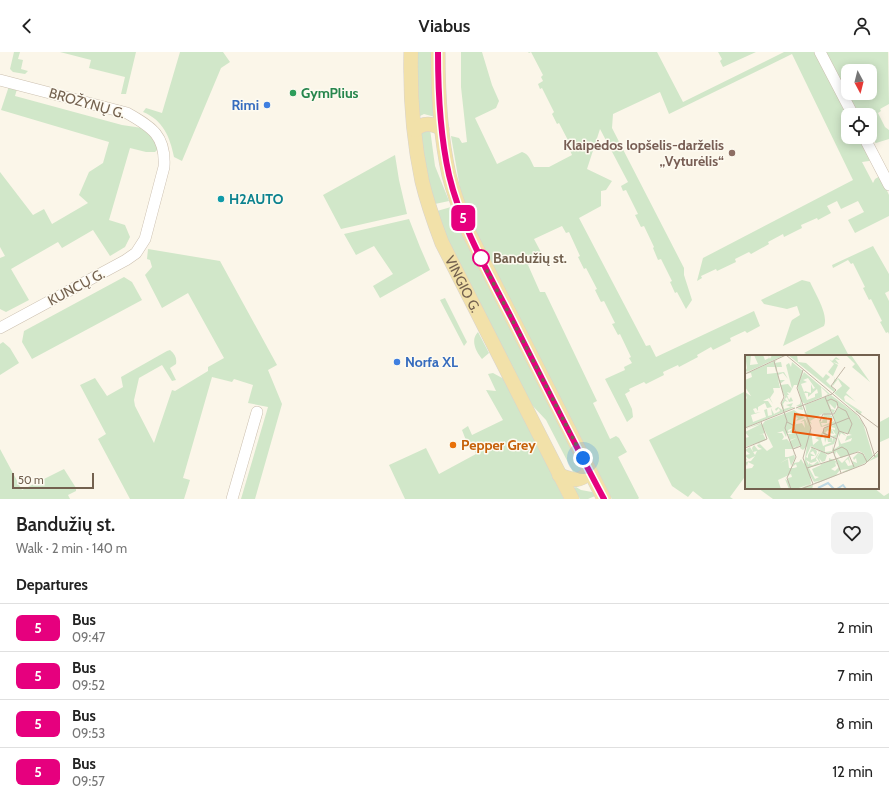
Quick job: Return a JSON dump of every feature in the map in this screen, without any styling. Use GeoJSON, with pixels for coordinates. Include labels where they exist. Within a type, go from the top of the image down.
{"type":"FeatureCollection","features":[{"type":"Feature","properties":{"kind":"main road","name":"VINGIO G."},"geometry":{"type":"LineString","coordinates":[[411,52],[410,77],[414,130],[422,181],[430,210],[442,243],[572,499]]}},
{"type":"Feature","properties":{"kind":"main road","name":"VINGIO G."},"geometry":{"type":"LineString","coordinates":[[438,52],[438,77],[442,129],[450,176],[457,203],[468,231],[604,499]]}},
{"type":"Feature","properties":{"kind":"main road"},"geometry":{"type":"LineString","coordinates":[[414,130],[424,124],[431,124],[442,129]]}},
{"type":"Feature","properties":{"kind":"main road"},"geometry":{"type":"LineString","coordinates":[[560,475],[572,480],[579,480],[590,472]]}},
{"type":"Feature","properties":{"kind":"street"},"geometry":{"type":"LineString","coordinates":[[820,52],[848,108]]}},
{"type":"Feature","properties":{"kind":"street","name":"BROŽYNŲ G."},"geometry":{"type":"LineString","coordinates":[[0,80],[128,113],[156,132],[162,142],[165,156],[164,166],[145,239]]}},
{"type":"Feature","properties":{"kind":"street"},"geometry":{"type":"LineString","coordinates":[[868,144],[889,185]]}},
{"type":"Feature","properties":{"kind":"street","name":"KUNCŲ G."},"geometry":{"type":"LineString","coordinates":[[0,328],[126,260],[136,253],[145,239]]}},
{"type":"Feature","properties":{"kind":"street"},"geometry":{"type":"LineString","coordinates":[[232,499],[258,412]]}},
{"type":"Feature","properties":{"kind":"green space"},"geometry":{"type":"Polygon","coordinates":[[[14,52],[20,52],[18,59],[23,60],[21,69],[28,71],[25,74],[13,72],[10,69],[14,52]]]}},
{"type":"Feature","properties":{"kind":"green space"},"geometry":{"type":"Polygon","coordinates":[[[60,52],[136,52],[126,94],[121,94],[125,77],[89,68],[91,60],[60,52]]]}},
{"type":"Feature","properties":{"kind":"green space"},"geometry":{"type":"Polygon","coordinates":[[[180,52],[223,52],[230,62],[221,68],[182,161],[174,157],[168,136],[161,124],[150,115],[143,112],[146,108],[162,113],[180,52]]]}},
{"type":"Feature","properties":{"kind":"green space"},"geometry":{"type":"Polygon","coordinates":[[[416,52],[432,52],[435,117],[424,114],[418,117],[416,52]]]}},
{"type":"Feature","properties":{"kind":"green space"},"geometry":{"type":"Polygon","coordinates":[[[461,52],[482,52],[492,85],[499,101],[496,108],[475,118],[497,164],[522,152],[528,156],[534,167],[549,167],[572,155],[569,148],[571,146],[559,123],[557,124],[552,114],[554,112],[542,88],[540,89],[538,84],[543,81],[541,77],[543,75],[531,52],[657,52],[683,102],[784,52],[816,52],[844,108],[841,108],[841,144],[864,144],[871,159],[869,161],[862,162],[873,183],[875,179],[880,176],[889,195],[889,216],[855,233],[848,220],[864,212],[858,201],[841,209],[837,201],[827,206],[831,213],[818,220],[817,218],[801,225],[802,228],[784,237],[783,234],[751,254],[749,252],[735,259],[736,262],[717,271],[716,269],[701,276],[702,278],[697,281],[703,258],[853,180],[792,54],[669,114],[660,92],[613,114],[612,128],[684,268],[684,275],[692,300],[686,309],[677,292],[675,293],[670,282],[672,281],[661,259],[658,260],[653,248],[654,247],[644,226],[641,227],[635,215],[638,214],[626,190],[623,191],[621,186],[628,182],[600,129],[587,169],[612,181],[606,190],[601,191],[601,206],[579,218],[646,346],[650,345],[656,357],[754,311],[760,326],[747,333],[745,331],[730,338],[731,341],[713,350],[711,347],[697,355],[698,357],[679,367],[678,365],[663,372],[664,375],[646,384],[644,382],[629,389],[630,391],[625,394],[632,409],[633,417],[627,422],[605,379],[625,370],[624,367],[632,363],[629,358],[631,357],[620,334],[618,335],[612,324],[615,323],[604,301],[601,302],[595,290],[597,289],[586,268],[584,269],[578,257],[580,256],[569,232],[566,233],[562,226],[534,239],[543,256],[528,265],[540,292],[545,292],[597,401],[593,403],[610,439],[616,436],[619,438],[627,452],[618,457],[639,498],[638,499],[612,499],[468,217],[460,188],[451,136],[459,138],[462,143],[467,142],[461,87],[461,52]]]}},
{"type":"Feature","properties":{"kind":"green space"},"geometry":{"type":"Polygon","coordinates":[[[718,52],[756,52],[723,67],[720,61],[722,59],[718,52]]]}},
{"type":"Feature","properties":{"kind":"green space"},"geometry":{"type":"Polygon","coordinates":[[[826,52],[888,52],[889,104],[880,109],[881,111],[878,113],[885,127],[889,130],[889,139],[877,143],[877,108],[855,108],[851,100],[877,100],[877,64],[841,64],[841,81],[826,52]]]}},
{"type":"Feature","properties":{"kind":"green space"},"geometry":{"type":"Polygon","coordinates":[[[9,86],[17,89],[15,96],[122,125],[142,128],[152,135],[160,147],[155,152],[146,152],[130,148],[109,220],[125,225],[130,237],[125,247],[110,256],[93,230],[62,248],[58,242],[11,269],[29,300],[6,312],[0,309],[0,258],[5,256],[0,247],[0,172],[33,215],[44,209],[52,224],[88,203],[79,195],[89,172],[103,163],[109,142],[1,110],[9,86]]]}},
{"type":"Feature","properties":{"kind":"green space"},"geometry":{"type":"Polygon","coordinates":[[[430,129],[435,166],[449,201],[435,204],[425,166],[421,132],[430,129]]]}},
{"type":"Feature","properties":{"kind":"green space"},"geometry":{"type":"Polygon","coordinates":[[[395,155],[407,214],[341,229],[323,195],[395,155]]]}},
{"type":"Feature","properties":{"kind":"green space"},"geometry":{"type":"Polygon","coordinates":[[[451,207],[461,233],[566,437],[581,472],[574,474],[546,420],[530,403],[451,249],[437,211],[451,207]]]}},
{"type":"Feature","properties":{"kind":"green space"},"geometry":{"type":"Polygon","coordinates":[[[409,219],[430,270],[380,298],[373,286],[393,274],[374,246],[356,255],[344,234],[409,219]]]}},
{"type":"Feature","properties":{"kind":"green space"},"geometry":{"type":"Polygon","coordinates":[[[873,246],[889,274],[889,291],[885,293],[889,301],[889,334],[888,332],[886,333],[880,322],[882,321],[871,299],[869,300],[863,288],[865,287],[853,263],[851,264],[848,260],[833,268],[832,265],[873,246]]]}},
{"type":"Feature","properties":{"kind":"green space"},"geometry":{"type":"Polygon","coordinates":[[[148,249],[220,261],[277,365],[268,370],[282,404],[255,499],[241,499],[268,407],[248,403],[253,385],[234,379],[232,382],[212,377],[183,478],[190,480],[184,499],[130,499],[98,439],[106,434],[80,385],[95,378],[107,396],[123,387],[121,377],[170,350],[176,358],[176,364],[170,368],[176,380],[172,381],[162,365],[139,378],[134,400],[135,406],[154,443],[172,390],[175,391],[208,371],[208,367],[224,358],[188,293],[162,308],[145,275],[152,267],[150,260],[147,259],[148,249]]]}},
{"type":"Feature","properties":{"kind":"green space"},"geometry":{"type":"Polygon","coordinates":[[[124,277],[132,282],[142,300],[32,359],[22,342],[24,331],[124,277]]]}},
{"type":"Feature","properties":{"kind":"green space"},"geometry":{"type":"Polygon","coordinates":[[[802,280],[810,282],[818,298],[825,316],[824,326],[783,346],[792,320],[800,315],[797,306],[787,309],[764,304],[761,300],[802,280]]]}},
{"type":"Feature","properties":{"kind":"green space"},"geometry":{"type":"Polygon","coordinates":[[[445,298],[467,342],[464,346],[440,300],[445,298]]]}},
{"type":"Feature","properties":{"kind":"green space"},"geometry":{"type":"Polygon","coordinates":[[[478,332],[489,353],[482,359],[474,342],[478,332]]]}},
{"type":"Feature","properties":{"kind":"green space"},"geometry":{"type":"Polygon","coordinates":[[[838,335],[848,355],[809,355],[804,353],[838,335]]]}},
{"type":"Feature","properties":{"kind":"green space"},"geometry":{"type":"Polygon","coordinates":[[[3,342],[10,348],[19,363],[0,375],[0,344],[3,342]]]}},
{"type":"Feature","properties":{"kind":"green space"},"geometry":{"type":"Polygon","coordinates":[[[493,373],[504,379],[564,499],[405,499],[389,465],[426,448],[439,474],[476,454],[471,442],[467,443],[462,430],[468,426],[472,435],[503,420],[486,390],[496,391],[488,374],[493,373]]]}},
{"type":"Feature","properties":{"kind":"green space"},"geometry":{"type":"Polygon","coordinates":[[[745,392],[745,479],[744,478],[730,497],[733,499],[703,499],[693,491],[688,497],[672,486],[649,440],[745,392]]]}},
{"type":"Feature","properties":{"kind":"green space"},"geometry":{"type":"Polygon","coordinates":[[[889,417],[889,438],[879,443],[879,422],[889,417]]]}},
{"type":"Feature","properties":{"kind":"green space"},"geometry":{"type":"Polygon","coordinates":[[[0,449],[22,490],[64,469],[76,488],[76,491],[68,495],[70,499],[0,499],[0,449]]]}},
{"type":"Feature","properties":{"kind":"green space"},"geometry":{"type":"Polygon","coordinates":[[[576,487],[581,490],[592,492],[595,496],[588,499],[580,499],[574,488],[576,487]]]}},
{"type":"Feature","properties":{"kind":"green space"},"geometry":{"type":"Polygon","coordinates":[[[759,489],[875,489],[884,496],[889,493],[889,499],[773,499],[759,489]]]}},
{"type":"Feature","properties":{"kind":"bus line","name":"5"},"geometry":{"type":"LineString","coordinates":[[438,52],[438,77],[443,140],[450,176],[462,217],[492,280],[604,499]]}},
{"type":"Feature","properties":{"kind":"place","name":"GymPlius"},"geometry":{"type":"Point","coordinates":[293,93]}},
{"type":"Feature","properties":{"kind":"place","name":"Rimi"},"geometry":{"type":"Point","coordinates":[267,105]}},
{"type":"Feature","properties":{"kind":"place","name":"Klaipėdos lopšelis-darželis „Vyturėlis“"},"geometry":{"type":"Point","coordinates":[732,153]}},
{"type":"Feature","properties":{"kind":"place","name":"H2AUTO"},"geometry":{"type":"Point","coordinates":[221,199]}},
{"type":"Feature","properties":{"kind":"place","name":"Bandužių st."},"geometry":{"type":"Point","coordinates":[481,258]}},
{"type":"Feature","properties":{"kind":"place","name":"Norfa XL"},"geometry":{"type":"Point","coordinates":[397,362]}},
{"type":"Feature","properties":{"kind":"place","name":"Pepper Grey"},"geometry":{"type":"Point","coordinates":[453,445]}},
{"type":"Feature","properties":{"kind":"route"},"geometry":{"type":"LineString","coordinates":[[481,258],[479,255],[583,458]]}}]}
